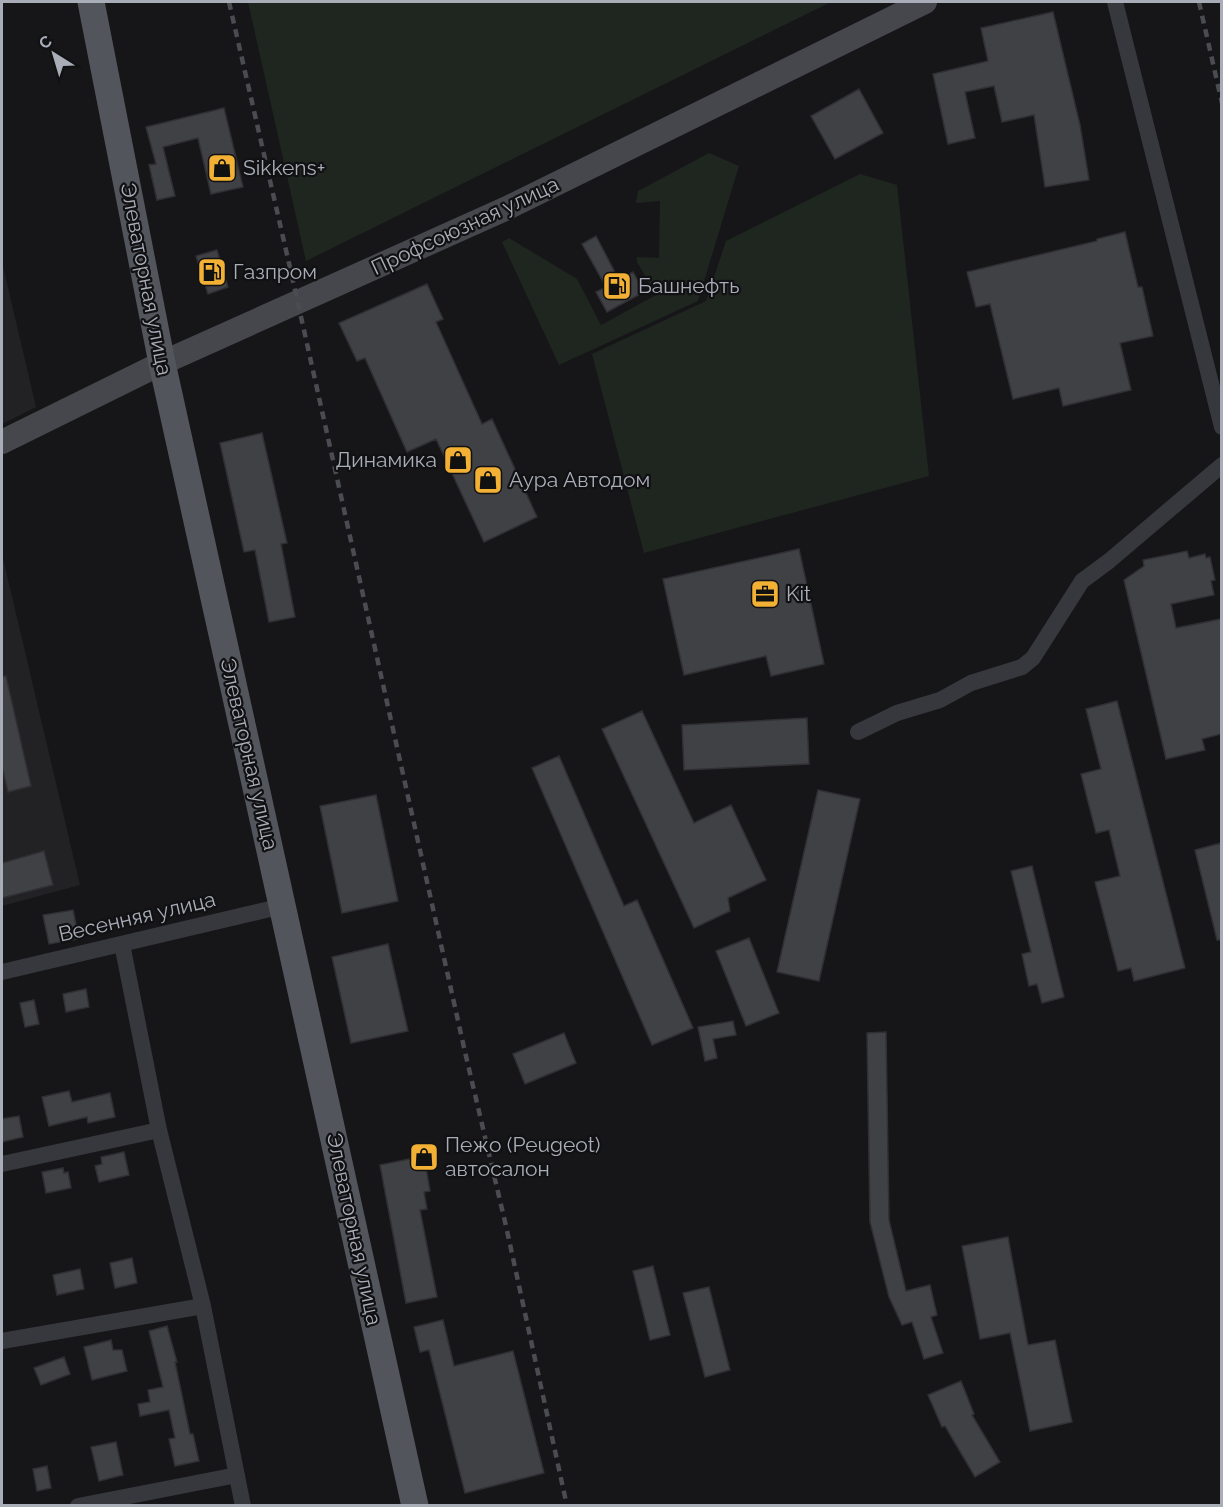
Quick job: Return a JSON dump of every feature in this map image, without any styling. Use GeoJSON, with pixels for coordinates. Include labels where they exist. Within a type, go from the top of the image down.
{"type":"FeatureCollection","features":[{"type":"Feature","properties":{"kind":"main road","name":"Элеваторная улица"},"geometry":{"type":"LineString","coordinates":[[91,2],[162,363],[415,1506]]}},
{"type":"Feature","properties":{"kind":"main road","name":"Профсоюзная улица"},"geometry":{"type":"LineString","coordinates":[[2,442],[162,363],[505,209],[925,2]]}},
{"type":"Feature","properties":{"kind":"street"},"geometry":{"type":"LineString","coordinates":[[1115,2],[1221,427]]}},
{"type":"Feature","properties":{"kind":"street"},"geometry":{"type":"LineString","coordinates":[[858,732],[897,713],[940,700],[971,683],[1022,667],[1033,658],[1082,581],[1110,561],[1221,465]]}},
{"type":"Feature","properties":{"kind":"street","name":"Весенняя улица"},"geometry":{"type":"LineString","coordinates":[[2,972],[283,906]]}},
{"type":"Feature","properties":{"kind":"street"},"geometry":{"type":"LineString","coordinates":[[122,944],[159,1130],[203,1306],[243,1506]]}},
{"type":"Feature","properties":{"kind":"street"},"geometry":{"type":"LineString","coordinates":[[2,1164],[159,1130]]}},
{"type":"Feature","properties":{"kind":"street"},"geometry":{"type":"LineString","coordinates":[[2,1341],[203,1306]]}},
{"type":"Feature","properties":{"kind":"street"},"geometry":{"type":"LineString","coordinates":[[78,1506],[237,1475]]}},
{"type":"Feature","properties":{"kind":"shaded area"},"geometry":{"type":"Polygon","coordinates":[[[248,2],[831,2],[306,261],[248,2]]]}},
{"type":"Feature","properties":{"kind":"shaded area"},"geometry":{"type":"Polygon","coordinates":[[[709,153],[739,166],[698,301],[559,365],[502,242],[509,238],[577,279],[601,325],[656,295],[637,262],[637,257],[659,258],[660,201],[636,203],[638,191],[709,153]]]}},
{"type":"Feature","properties":{"kind":"shaded area"},"geometry":{"type":"Polygon","coordinates":[[[860,174],[897,185],[929,476],[644,553],[592,354],[706,301],[726,241],[860,174]]]}},
{"type":"Feature","properties":{"kind":"shaded area"},"geometry":{"type":"Polygon","coordinates":[[[2,262],[36,407],[2,424],[2,262]]]}},
{"type":"Feature","properties":{"kind":"shaded area"},"geometry":{"type":"Polygon","coordinates":[[[2,554],[80,885],[2,906],[2,554]]]}},
{"type":"Feature","properties":{"kind":"building"},"geometry":{"type":"Polygon","coordinates":[[[1053,12],[1080,125],[1089,180],[1045,187],[1034,115],[1002,122],[994,86],[965,92],[975,138],[948,144],[933,74],[988,61],[981,28],[1053,12]]]}},
{"type":"Feature","properties":{"kind":"building"},"geometry":{"type":"Polygon","coordinates":[[[859,89],[883,133],[835,159],[811,116],[859,89]]]}},
{"type":"Feature","properties":{"kind":"building","name":"Sikkens+"},"geometry":{"type":"Polygon","coordinates":[[[224,108],[243,187],[211,194],[198,138],[163,147],[175,196],[157,200],[149,165],[156,164],[146,127],[224,108]]]}},
{"type":"Feature","properties":{"kind":"building"},"geometry":{"type":"Polygon","coordinates":[[[1125,232],[1138,287],[1142,287],[1153,336],[1120,343],[1131,390],[1063,406],[1059,388],[1013,399],[990,304],[976,307],[967,272],[1097,241],[1097,239],[1125,232]]]}},
{"type":"Feature","properties":{"kind":"building"},"geometry":{"type":"Polygon","coordinates":[[[596,236],[619,280],[633,272],[644,292],[607,312],[596,292],[606,287],[582,244],[596,236]]]}},
{"type":"Feature","properties":{"kind":"building","name":"Газпром"},"geometry":{"type":"Polygon","coordinates":[[[217,250],[228,287],[208,294],[196,256],[217,250]]]}},
{"type":"Feature","properties":{"kind":"building"},"geometry":{"type":"Polygon","coordinates":[[[427,284],[443,319],[436,322],[482,424],[492,419],[537,517],[484,542],[436,439],[407,452],[365,358],[357,361],[339,323],[427,284]]]}},
{"type":"Feature","properties":{"kind":"building"},"geometry":{"type":"Polygon","coordinates":[[[262,433],[287,543],[281,544],[295,617],[269,622],[255,550],[244,552],[220,443],[262,433]]]}},
{"type":"Feature","properties":{"kind":"building"},"geometry":{"type":"Polygon","coordinates":[[[799,549],[824,664],[771,676],[766,656],[684,675],[663,579],[799,549]]]}},
{"type":"Feature","properties":{"kind":"building"},"geometry":{"type":"Polygon","coordinates":[[[1187,551],[1189,558],[1205,554],[1206,558],[1210,557],[1215,580],[1211,581],[1214,595],[1171,604],[1176,628],[1221,619],[1221,734],[1202,739],[1205,750],[1166,759],[1124,580],[1144,566],[1143,560],[1187,551]]]}},
{"type":"Feature","properties":{"kind":"building"},"geometry":{"type":"Polygon","coordinates":[[[6,676],[31,786],[8,792],[2,767],[2,677],[6,676]]]}},
{"type":"Feature","properties":{"kind":"building"},"geometry":{"type":"Polygon","coordinates":[[[1117,701],[1185,968],[1134,981],[1131,968],[1118,971],[1095,882],[1120,876],[1109,830],[1096,833],[1081,774],[1101,769],[1086,709],[1117,701]]]}},
{"type":"Feature","properties":{"kind":"building"},"geometry":{"type":"Polygon","coordinates":[[[642,711],[694,823],[731,805],[766,880],[728,898],[730,911],[694,928],[602,729],[642,711]]]}},
{"type":"Feature","properties":{"kind":"building"},"geometry":{"type":"Polygon","coordinates":[[[807,718],[809,764],[684,770],[682,725],[807,718]]]}},
{"type":"Feature","properties":{"kind":"building"},"geometry":{"type":"Polygon","coordinates":[[[559,756],[624,906],[637,900],[693,1028],[652,1045],[532,768],[559,756]]]}},
{"type":"Feature","properties":{"kind":"building"},"geometry":{"type":"Polygon","coordinates":[[[818,790],[860,799],[819,981],[777,972],[818,790]]]}},
{"type":"Feature","properties":{"kind":"building"},"geometry":{"type":"Polygon","coordinates":[[[376,795],[398,901],[342,913],[320,806],[376,795]]]}},
{"type":"Feature","properties":{"kind":"building"},"geometry":{"type":"Polygon","coordinates":[[[1221,843],[1221,940],[1217,940],[1195,850],[1221,843]]]}},
{"type":"Feature","properties":{"kind":"building"},"geometry":{"type":"Polygon","coordinates":[[[44,851],[53,885],[2,898],[2,863],[44,851]]]}},
{"type":"Feature","properties":{"kind":"building"},"geometry":{"type":"Polygon","coordinates":[[[1032,866],[1064,997],[1042,1003],[1037,984],[1029,986],[1022,954],[1031,952],[1011,871],[1032,866]]]}},
{"type":"Feature","properties":{"kind":"building"},"geometry":{"type":"Polygon","coordinates":[[[73,910],[79,939],[49,944],[43,915],[73,910]]]}},
{"type":"Feature","properties":{"kind":"building"},"geometry":{"type":"Polygon","coordinates":[[[749,938],[779,1013],[746,1026],[716,951],[749,938]]]}},
{"type":"Feature","properties":{"kind":"building"},"geometry":{"type":"Polygon","coordinates":[[[388,944],[408,1031],[351,1043],[332,957],[388,944]]]}},
{"type":"Feature","properties":{"kind":"building"},"geometry":{"type":"Polygon","coordinates":[[[86,989],[89,1007],[66,1012],[63,994],[86,989]]]}},
{"type":"Feature","properties":{"kind":"building"},"geometry":{"type":"Polygon","coordinates":[[[34,1000],[39,1024],[25,1027],[20,1003],[34,1000]]]}},
{"type":"Feature","properties":{"kind":"building"},"geometry":{"type":"Polygon","coordinates":[[[733,1021],[736,1035],[713,1039],[717,1058],[705,1061],[698,1027],[733,1021]]]}},
{"type":"Feature","properties":{"kind":"building"},"geometry":{"type":"Polygon","coordinates":[[[886,1032],[889,1220],[906,1291],[930,1285],[937,1315],[931,1317],[943,1353],[924,1359],[912,1322],[902,1325],[889,1297],[870,1222],[867,1033],[886,1032]]]}},
{"type":"Feature","properties":{"kind":"building"},"geometry":{"type":"Polygon","coordinates":[[[564,1033],[576,1063],[525,1084],[513,1054],[564,1033]]]}},
{"type":"Feature","properties":{"kind":"building"},"geometry":{"type":"Polygon","coordinates":[[[69,1091],[72,1102],[110,1093],[115,1117],[88,1123],[87,1117],[49,1126],[42,1097],[69,1091]]]}},
{"type":"Feature","properties":{"kind":"building"},"geometry":{"type":"Polygon","coordinates":[[[19,1116],[23,1137],[2,1142],[2,1119],[19,1116]]]}},
{"type":"Feature","properties":{"kind":"building"},"geometry":{"type":"Polygon","coordinates":[[[124,1152],[129,1175],[99,1182],[95,1166],[102,1164],[101,1157],[124,1152]]]}},
{"type":"Feature","properties":{"kind":"building"},"geometry":{"type":"Polygon","coordinates":[[[424,1156],[430,1191],[424,1192],[427,1209],[420,1210],[437,1297],[406,1303],[380,1165],[424,1156]]]}},
{"type":"Feature","properties":{"kind":"building"},"geometry":{"type":"Polygon","coordinates":[[[63,1168],[64,1173],[68,1172],[71,1188],[46,1193],[42,1172],[63,1168]]]}},
{"type":"Feature","properties":{"kind":"building"},"geometry":{"type":"Polygon","coordinates":[[[1008,1237],[1028,1345],[1055,1340],[1072,1422],[1030,1431],[1010,1333],[980,1339],[962,1246],[1008,1237]]]}},
{"type":"Feature","properties":{"kind":"building"},"geometry":{"type":"Polygon","coordinates":[[[132,1258],[137,1283],[115,1288],[110,1263],[132,1258]]]}},
{"type":"Feature","properties":{"kind":"building"},"geometry":{"type":"Polygon","coordinates":[[[653,1266],[670,1335],[650,1340],[633,1271],[653,1266]]]}},
{"type":"Feature","properties":{"kind":"building"},"geometry":{"type":"Polygon","coordinates":[[[80,1269],[84,1289],[57,1295],[53,1275],[80,1269]]]}},
{"type":"Feature","properties":{"kind":"building"},"geometry":{"type":"Polygon","coordinates":[[[709,1287],[730,1370],[705,1377],[683,1293],[709,1287]]]}},
{"type":"Feature","properties":{"kind":"building"},"geometry":{"type":"Polygon","coordinates":[[[443,1320],[454,1366],[513,1351],[544,1473],[465,1493],[429,1350],[420,1352],[414,1327],[443,1320]]]}},
{"type":"Feature","properties":{"kind":"building"},"geometry":{"type":"Polygon","coordinates":[[[167,1326],[177,1362],[175,1362],[190,1434],[193,1434],[199,1461],[175,1466],[169,1439],[175,1438],[169,1410],[140,1416],[138,1404],[150,1402],[148,1390],[163,1387],[149,1331],[167,1326]]]}},
{"type":"Feature","properties":{"kind":"building"},"geometry":{"type":"Polygon","coordinates":[[[111,1340],[113,1350],[122,1350],[127,1371],[92,1380],[84,1347],[111,1340]]]}},
{"type":"Feature","properties":{"kind":"building"},"geometry":{"type":"Polygon","coordinates":[[[64,1357],[70,1374],[41,1385],[34,1368],[64,1357]]]}},
{"type":"Feature","properties":{"kind":"building"},"geometry":{"type":"Polygon","coordinates":[[[961,1381],[974,1414],[972,1415],[1000,1462],[975,1477],[945,1426],[942,1427],[928,1395],[961,1381]]]}},
{"type":"Feature","properties":{"kind":"building"},"geometry":{"type":"Polygon","coordinates":[[[116,1442],[123,1475],[99,1481],[91,1447],[116,1442]]]}},
{"type":"Feature","properties":{"kind":"building"},"geometry":{"type":"Polygon","coordinates":[[[47,1466],[51,1488],[37,1491],[33,1469],[47,1466]]]}},
{"type":"Feature","properties":{"kind":"railway"},"geometry":{"type":"LineString","coordinates":[[229,2],[506,1226],[567,1506]]}},
{"type":"Feature","properties":{"kind":"railway"},"geometry":{"type":"LineString","coordinates":[[1199,2],[1222,103]]}},
{"type":"Feature","properties":{"kind":"place","name":"Sikkens+"},"geometry":{"type":"Point","coordinates":[222,168]}},
{"type":"Feature","properties":{"kind":"place","name":"Газпром"},"geometry":{"type":"Point","coordinates":[212,272]}},
{"type":"Feature","properties":{"kind":"place","name":"Башнефть"},"geometry":{"type":"Point","coordinates":[617,286]}},
{"type":"Feature","properties":{"kind":"place","name":"Динамика"},"geometry":{"type":"Point","coordinates":[458,460]}},
{"type":"Feature","properties":{"kind":"place","name":"Аура Автодом"},"geometry":{"type":"Point","coordinates":[488,480]}},
{"type":"Feature","properties":{"kind":"place","name":"Kit"},"geometry":{"type":"Point","coordinates":[765,594]}},
{"type":"Feature","properties":{"kind":"place","name":"Пежо (Peugeot) автосалон"},"geometry":{"type":"Point","coordinates":[424,1157]}}]}
